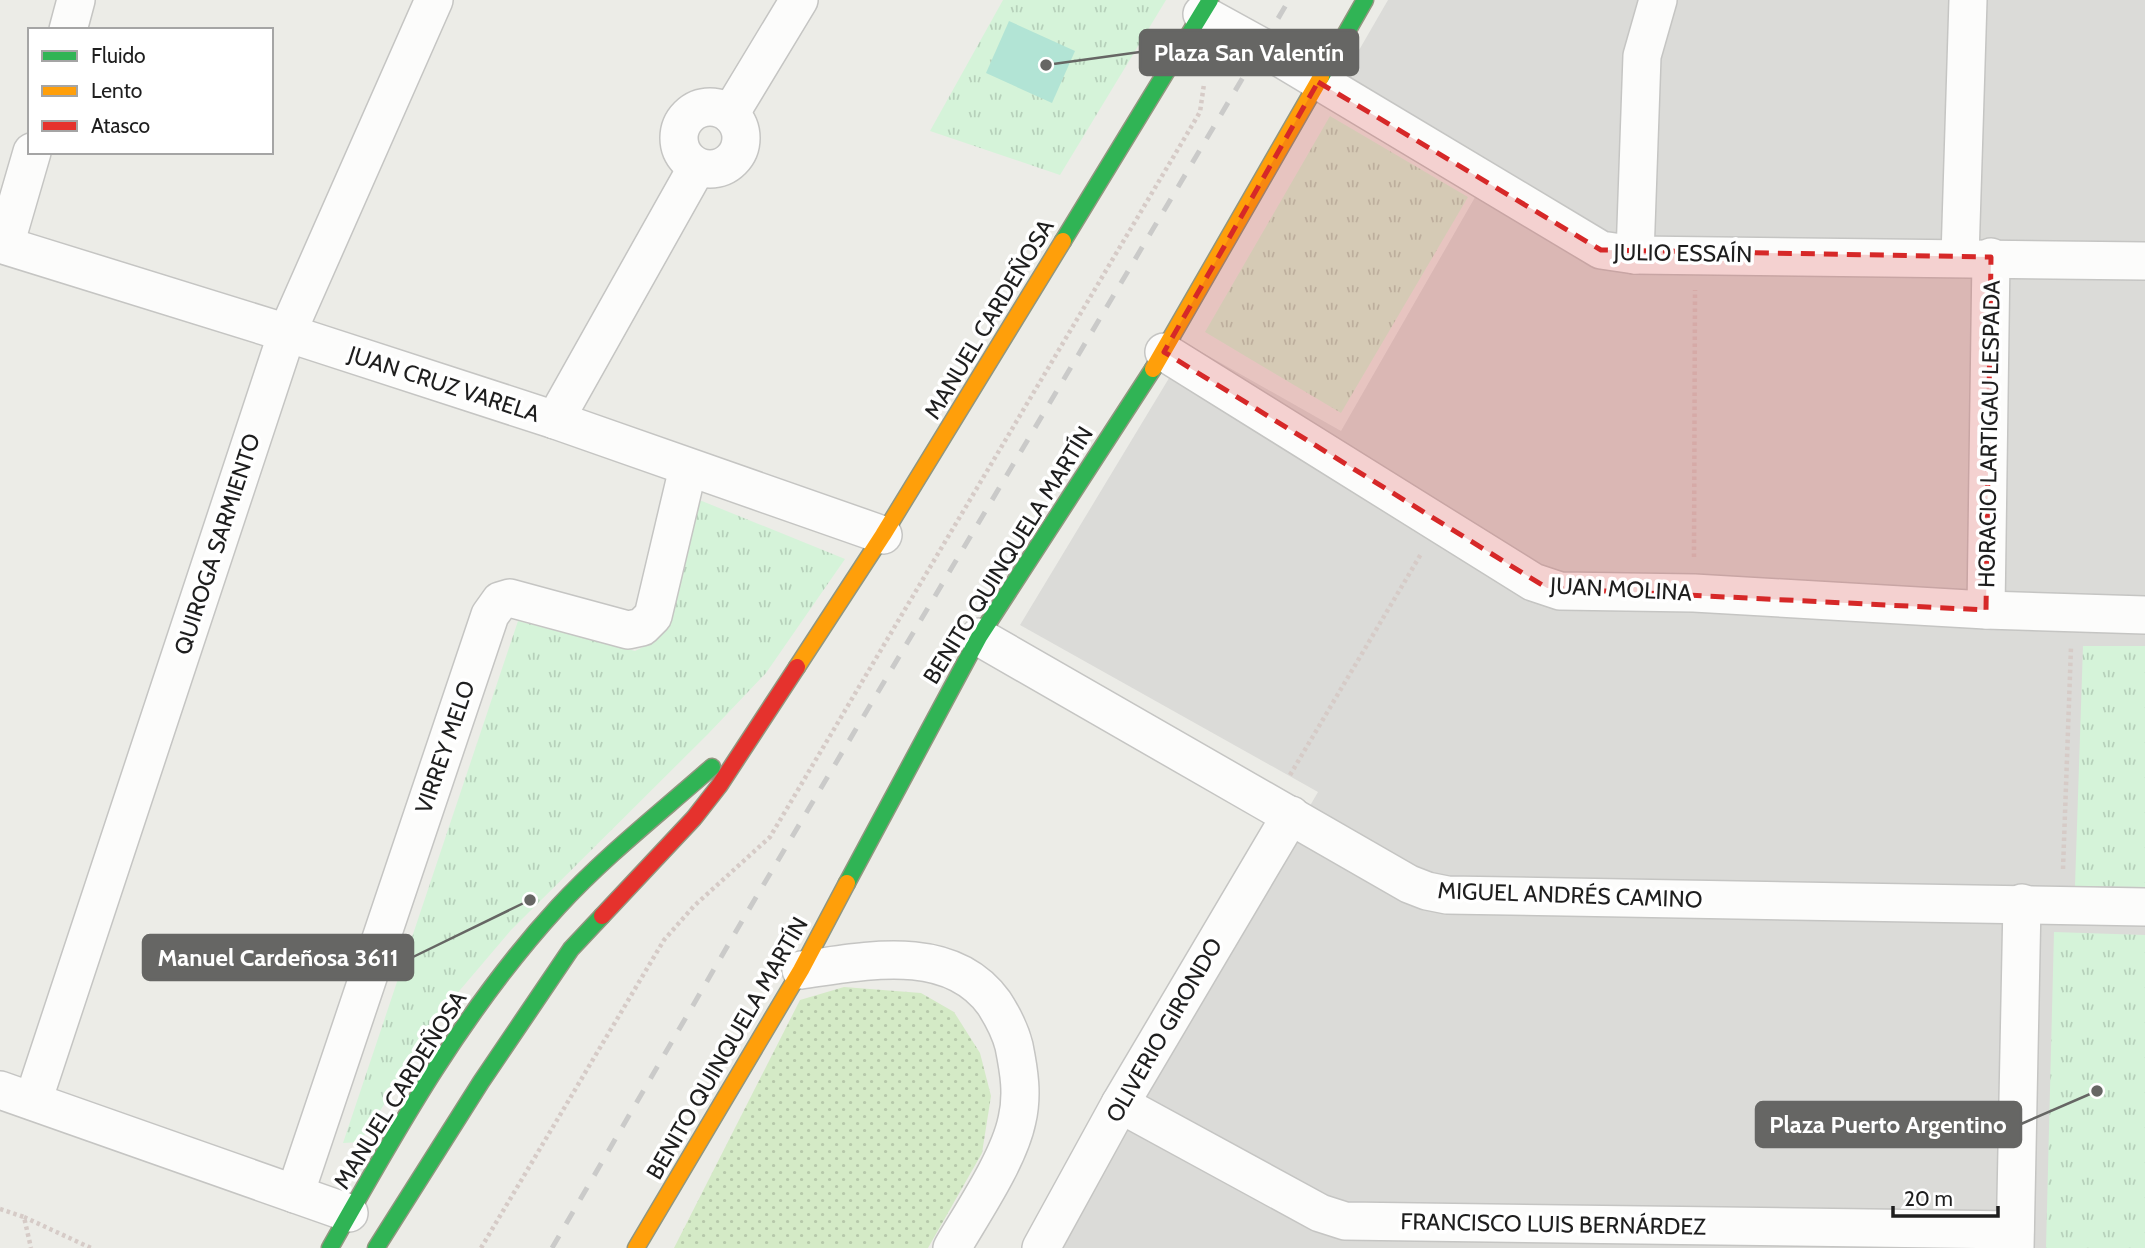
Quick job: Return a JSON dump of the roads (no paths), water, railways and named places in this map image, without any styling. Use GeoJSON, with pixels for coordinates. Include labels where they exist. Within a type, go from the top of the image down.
{"type":"FeatureCollection","features":[{"type":"Feature","properties":{"kind":"main road","name":"BENITO QUINQUELA MARTÍN"},"geometry":{"type":"LineString","coordinates":[[636,1248],[801,970],[979,637],[1164,352],[1365,0]]}},
{"type":"Feature","properties":{"kind":"main road","name":"MANUEL CARDEÑOSA"},"geometry":{"type":"LineString","coordinates":[[376,1248],[508,1040],[571,949],[694,818],[719,786],[883,535],[1206,7]]}},
{"type":"Feature","properties":{"kind":"main road","name":"MANUEL CARDEÑOSA"},"geometry":{"type":"LineString","coordinates":[[330,1248],[446,1051],[521,950],[590,874],[712,767],[803,658]]}},
{"type":"Feature","properties":{"kind":"street"},"geometry":{"type":"LineString","coordinates":[[69,28],[76,0]]}},
{"type":"Feature","properties":{"kind":"street","name":"QUIROGA SARMIENTO"},"geometry":{"type":"LineString","coordinates":[[17,1095],[287,332],[434,0]]}},
{"type":"Feature","properties":{"kind":"street"},"geometry":{"type":"LineString","coordinates":[[555,420],[697,167],[717,169],[734,159],[741,141],[737,122],[730,114],[799,0]]}},
{"type":"Feature","properties":{"kind":"street"},"geometry":{"type":"LineString","coordinates":[[1635,255],[1642,56],[1658,0]]}},
{"type":"Feature","properties":{"kind":"street","name":"HORACIO LARTIGAU LESPADA"},"geometry":{"type":"LineString","coordinates":[[1968,0],[1986,610]]}},
{"type":"Feature","properties":{"kind":"street","name":"JULIO ESSAÍN"},"geometry":{"type":"LineString","coordinates":[[1206,7],[1234,32],[1601,250],[1635,255],[2145,261]]}},
{"type":"Feature","properties":{"kind":"street"},"geometry":{"type":"LineString","coordinates":[[2,244],[31,154]]}},
{"type":"Feature","properties":{"kind":"street","name":"JUAN CRUZ VARELA"},"geometry":{"type":"LineString","coordinates":[[2,244],[287,332],[555,420],[883,535]]}},
{"type":"Feature","properties":{"kind":"street","name":"JUAN MOLINA"},"geometry":{"type":"LineString","coordinates":[[1164,352],[1533,582],[1547,588],[1560,591],[1694,593],[1986,610],[2145,615]]}},
{"type":"Feature","properties":{"kind":"street","name":"VIRREY MELO"},"geometry":{"type":"LineString","coordinates":[[295,1194],[490,615],[499,601],[510,598],[628,630],[642,627],[653,616],[688,468]]}},
{"type":"Feature","properties":{"kind":"street","name":"MIGUEL ANDRÉS CAMINO"},"geometry":{"type":"LineString","coordinates":[[979,637],[1409,884],[1427,891],[1447,895],[2145,907]]}},
{"type":"Feature","properties":{"kind":"street","name":"OLIVERIO GIRONDO"},"geometry":{"type":"LineString","coordinates":[[1041,1248],[1282,809]]}},
{"type":"Feature","properties":{"kind":"street"},"geometry":{"type":"LineString","coordinates":[[2015,1239],[2022,903]]}},
{"type":"Feature","properties":{"kind":"street"},"geometry":{"type":"LineString","coordinates":[[801,970],[877,960],[918,961],[956,970],[984,990],[1003,1016],[1012,1037],[1021,1078],[1018,1119],[1008,1149],[953,1248]]}},
{"type":"Feature","properties":{"kind":"street"},"geometry":{"type":"LineString","coordinates":[[17,1095],[349,1213]]}},
{"type":"Feature","properties":{"kind":"street","name":"FRANCISCO LUIS BERNÁRDEZ"},"geometry":{"type":"LineString","coordinates":[[1120,1104],[1320,1213],[1345,1221],[2015,1239]]}},
{"type":"Feature","properties":{"kind":"railway"},"geometry":{"type":"LineString","coordinates":[[552,1248],[742,921],[1289,0]]}},
{"type":"Feature","properties":{"kind":"place","name":"Plaza San Valentín"},"geometry":{"type":"Point","coordinates":[1046,65]}},
{"type":"Feature","properties":{"kind":"place","name":"Manuel Cardeñosa 3611"},"geometry":{"type":"Point","coordinates":[530,900]}},
{"type":"Feature","properties":{"kind":"place","name":"Plaza Puerto Argentino"},"geometry":{"type":"Point","coordinates":[2097,1091]}}]}
